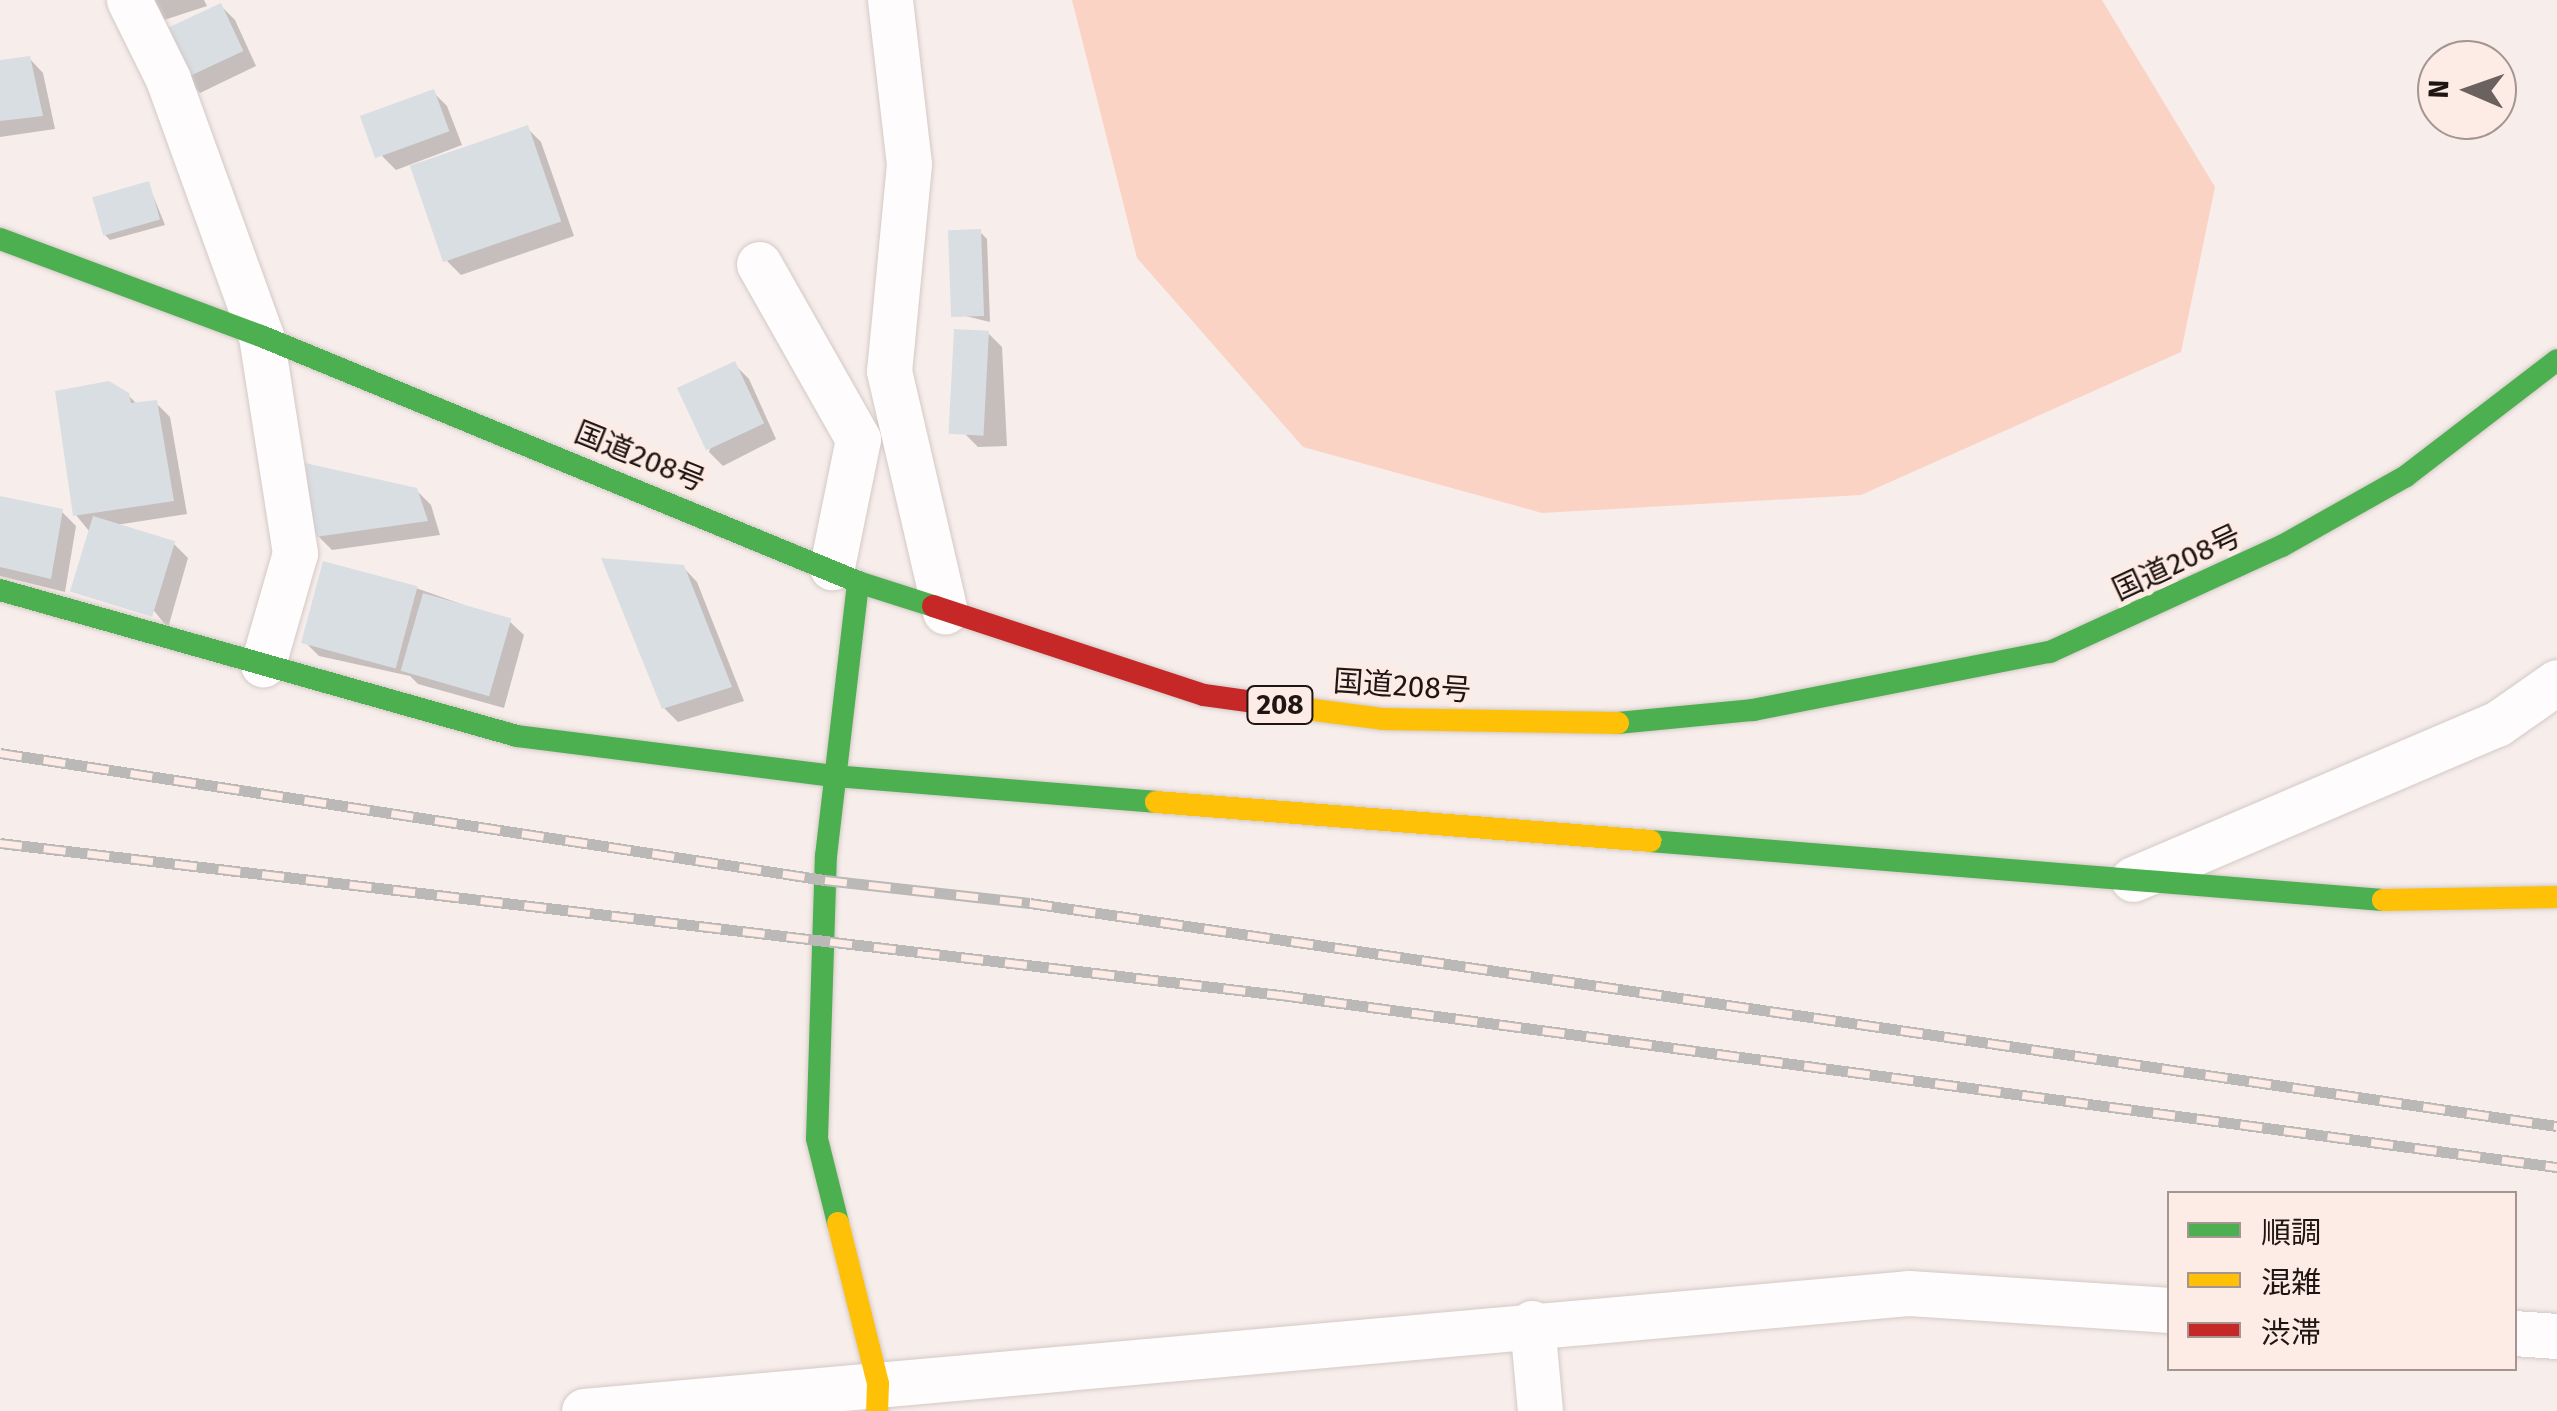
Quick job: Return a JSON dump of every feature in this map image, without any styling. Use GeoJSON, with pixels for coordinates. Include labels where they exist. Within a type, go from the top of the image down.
{"type":"FeatureCollection","features":[{"type":"Feature","properties":{"kind":"main road","name":"国道208号"},"geometry":{"type":"LineString","coordinates":[[0,239],[261,336],[845,575],[945,612],[1204,695],[1384,719],[1592,725],[1753,710],[2050,652],[2163,606],[2406,476],[2557,360]]}},
{"type":"Feature","properties":{"kind":"main road"},"geometry":{"type":"LineString","coordinates":[[845,575],[816,1138],[878,1398]]}},
{"type":"Feature","properties":{"kind":"main road"},"geometry":{"type":"LineString","coordinates":[[0,590],[517,736],[834,776],[2429,904],[2557,897]]}},
{"type":"Feature","properties":{"kind":"street"},"geometry":{"type":"LineString","coordinates":[[129,0],[168,79],[261,336],[295,553],[263,664]]}},
{"type":"Feature","properties":{"kind":"street"},"geometry":{"type":"LineString","coordinates":[[890,0],[909,164],[889,371],[945,612]]}},
{"type":"Feature","properties":{"kind":"street"},"geometry":{"type":"LineString","coordinates":[[759,264],[858,438],[845,575]]}},
{"type":"Feature","properties":{"kind":"street"},"geometry":{"type":"LineString","coordinates":[[2127,882],[2498,724],[2557,682]]}},
{"type":"Feature","properties":{"kind":"street"},"geometry":{"type":"LineString","coordinates":[[584,1411],[878,1398],[1532,1323],[1908,1293],[2167,1310]]}},
{"type":"Feature","properties":{"kind":"street"},"geometry":{"type":"LineString","coordinates":[[1532,1323],[1540,1411]]}},
{"type":"Feature","properties":{"kind":"street"},"geometry":{"type":"LineString","coordinates":[[2517,1333],[2557,1336]]}},
{"type":"Feature","properties":{"kind":"shaded area"},"geometry":{"type":"Polygon","coordinates":[[[1072,0],[2102,0],[2215,187],[2181,352],[1861,495],[1542,513],[1303,447],[1137,258],[1072,0]]]}},
{"type":"Feature","properties":{"kind":"building"},"geometry":{"type":"Polygon","coordinates":[[[221,3],[243,51],[182,80],[159,32],[221,3]]]}},
{"type":"Feature","properties":{"kind":"building"},"geometry":{"type":"Polygon","coordinates":[[[30,56],[43,116],[0,121],[0,60],[30,56]]]}},
{"type":"Feature","properties":{"kind":"building"},"geometry":{"type":"Polygon","coordinates":[[[434,89],[449,131],[375,158],[360,116],[434,89]]]}},
{"type":"Feature","properties":{"kind":"building"},"geometry":{"type":"Polygon","coordinates":[[[528,125],[561,221],[443,262],[410,166],[528,125]]]}},
{"type":"Feature","properties":{"kind":"building"},"geometry":{"type":"Polygon","coordinates":[[[149,181],[160,219],[103,236],[92,197],[149,181]]]}},
{"type":"Feature","properties":{"kind":"building"},"geometry":{"type":"Polygon","coordinates":[[[981,229],[984,316],[951,317],[948,230],[981,229]]]}},
{"type":"Feature","properties":{"kind":"building"},"geometry":{"type":"Polygon","coordinates":[[[954,329],[989,331],[983,436],[949,434],[954,329]]]}},
{"type":"Feature","properties":{"kind":"building"},"geometry":{"type":"Polygon","coordinates":[[[735,361],[764,424],[706,451],[677,388],[735,361]]]}},
{"type":"Feature","properties":{"kind":"building"},"geometry":{"type":"Polygon","coordinates":[[[109,381],[129,393],[131,403],[157,400],[174,501],[73,516],[55,391],[109,381]]]}},
{"type":"Feature","properties":{"kind":"building"},"geometry":{"type":"Polygon","coordinates":[[[305,463],[417,488],[428,521],[315,537],[305,463]]]}},
{"type":"Feature","properties":{"kind":"building"},"geometry":{"type":"Polygon","coordinates":[[[0,496],[63,509],[51,579],[0,567],[0,496]]]}},
{"type":"Feature","properties":{"kind":"building"},"geometry":{"type":"Polygon","coordinates":[[[93,516],[175,541],[152,617],[70,592],[93,516]]]}},
{"type":"Feature","properties":{"kind":"building"},"geometry":{"type":"Polygon","coordinates":[[[601,558],[684,565],[732,687],[662,709],[601,558]]]}},
{"type":"Feature","properties":{"kind":"building"},"geometry":{"type":"Polygon","coordinates":[[[323,561],[418,586],[396,668],[301,643],[323,561]]]}},
{"type":"Feature","properties":{"kind":"building"},"geometry":{"type":"Polygon","coordinates":[[[423,593],[511,618],[489,696],[401,671],[423,593]]]}},
{"type":"Feature","properties":{"kind":"railway"},"geometry":{"type":"LineString","coordinates":[[0,753],[825,880],[1030,903],[2557,1126]]}},
{"type":"Feature","properties":{"kind":"railway"},"geometry":{"type":"LineString","coordinates":[[0,843],[1281,995],[2557,1167]]}},
{"type":"Feature","properties":{"kind":"traffic: fast"},"geometry":{"type":"LineString","coordinates":[[0,239],[261,336],[858,582],[933,606]]}},
{"type":"Feature","properties":{"kind":"traffic: fast"},"geometry":{"type":"LineString","coordinates":[[1618,723],[1753,710],[2050,652],[2282,546],[2406,476],[2557,360]]}},
{"type":"Feature","properties":{"kind":"traffic: fast"},"geometry":{"type":"LineString","coordinates":[[838,1223],[817,1139],[826,856],[858,582]]}},
{"type":"Feature","properties":{"kind":"traffic: fast"},"geometry":{"type":"LineString","coordinates":[[0,590],[517,736],[834,776],[1156,802]]}},
{"type":"Feature","properties":{"kind":"traffic: fast"},"geometry":{"type":"LineString","coordinates":[[1650,841],[2383,900]]}},
{"type":"Feature","properties":{"kind":"traffic: slow"},"geometry":{"type":"LineString","coordinates":[[1276,705],[1384,719],[1618,723]]}},
{"type":"Feature","properties":{"kind":"traffic: slow"},"geometry":{"type":"LineString","coordinates":[[1156,802],[1650,841]]}},
{"type":"Feature","properties":{"kind":"traffic: slow"},"geometry":{"type":"LineString","coordinates":[[2383,900],[2557,897]]}},
{"type":"Feature","properties":{"kind":"traffic: slow"},"geometry":{"type":"LineString","coordinates":[[838,1223],[878,1384],[877,1411]]}},
{"type":"Feature","properties":{"kind":"traffic: jam"},"geometry":{"type":"LineString","coordinates":[[933,606],[1204,695],[1276,705]]}}]}
